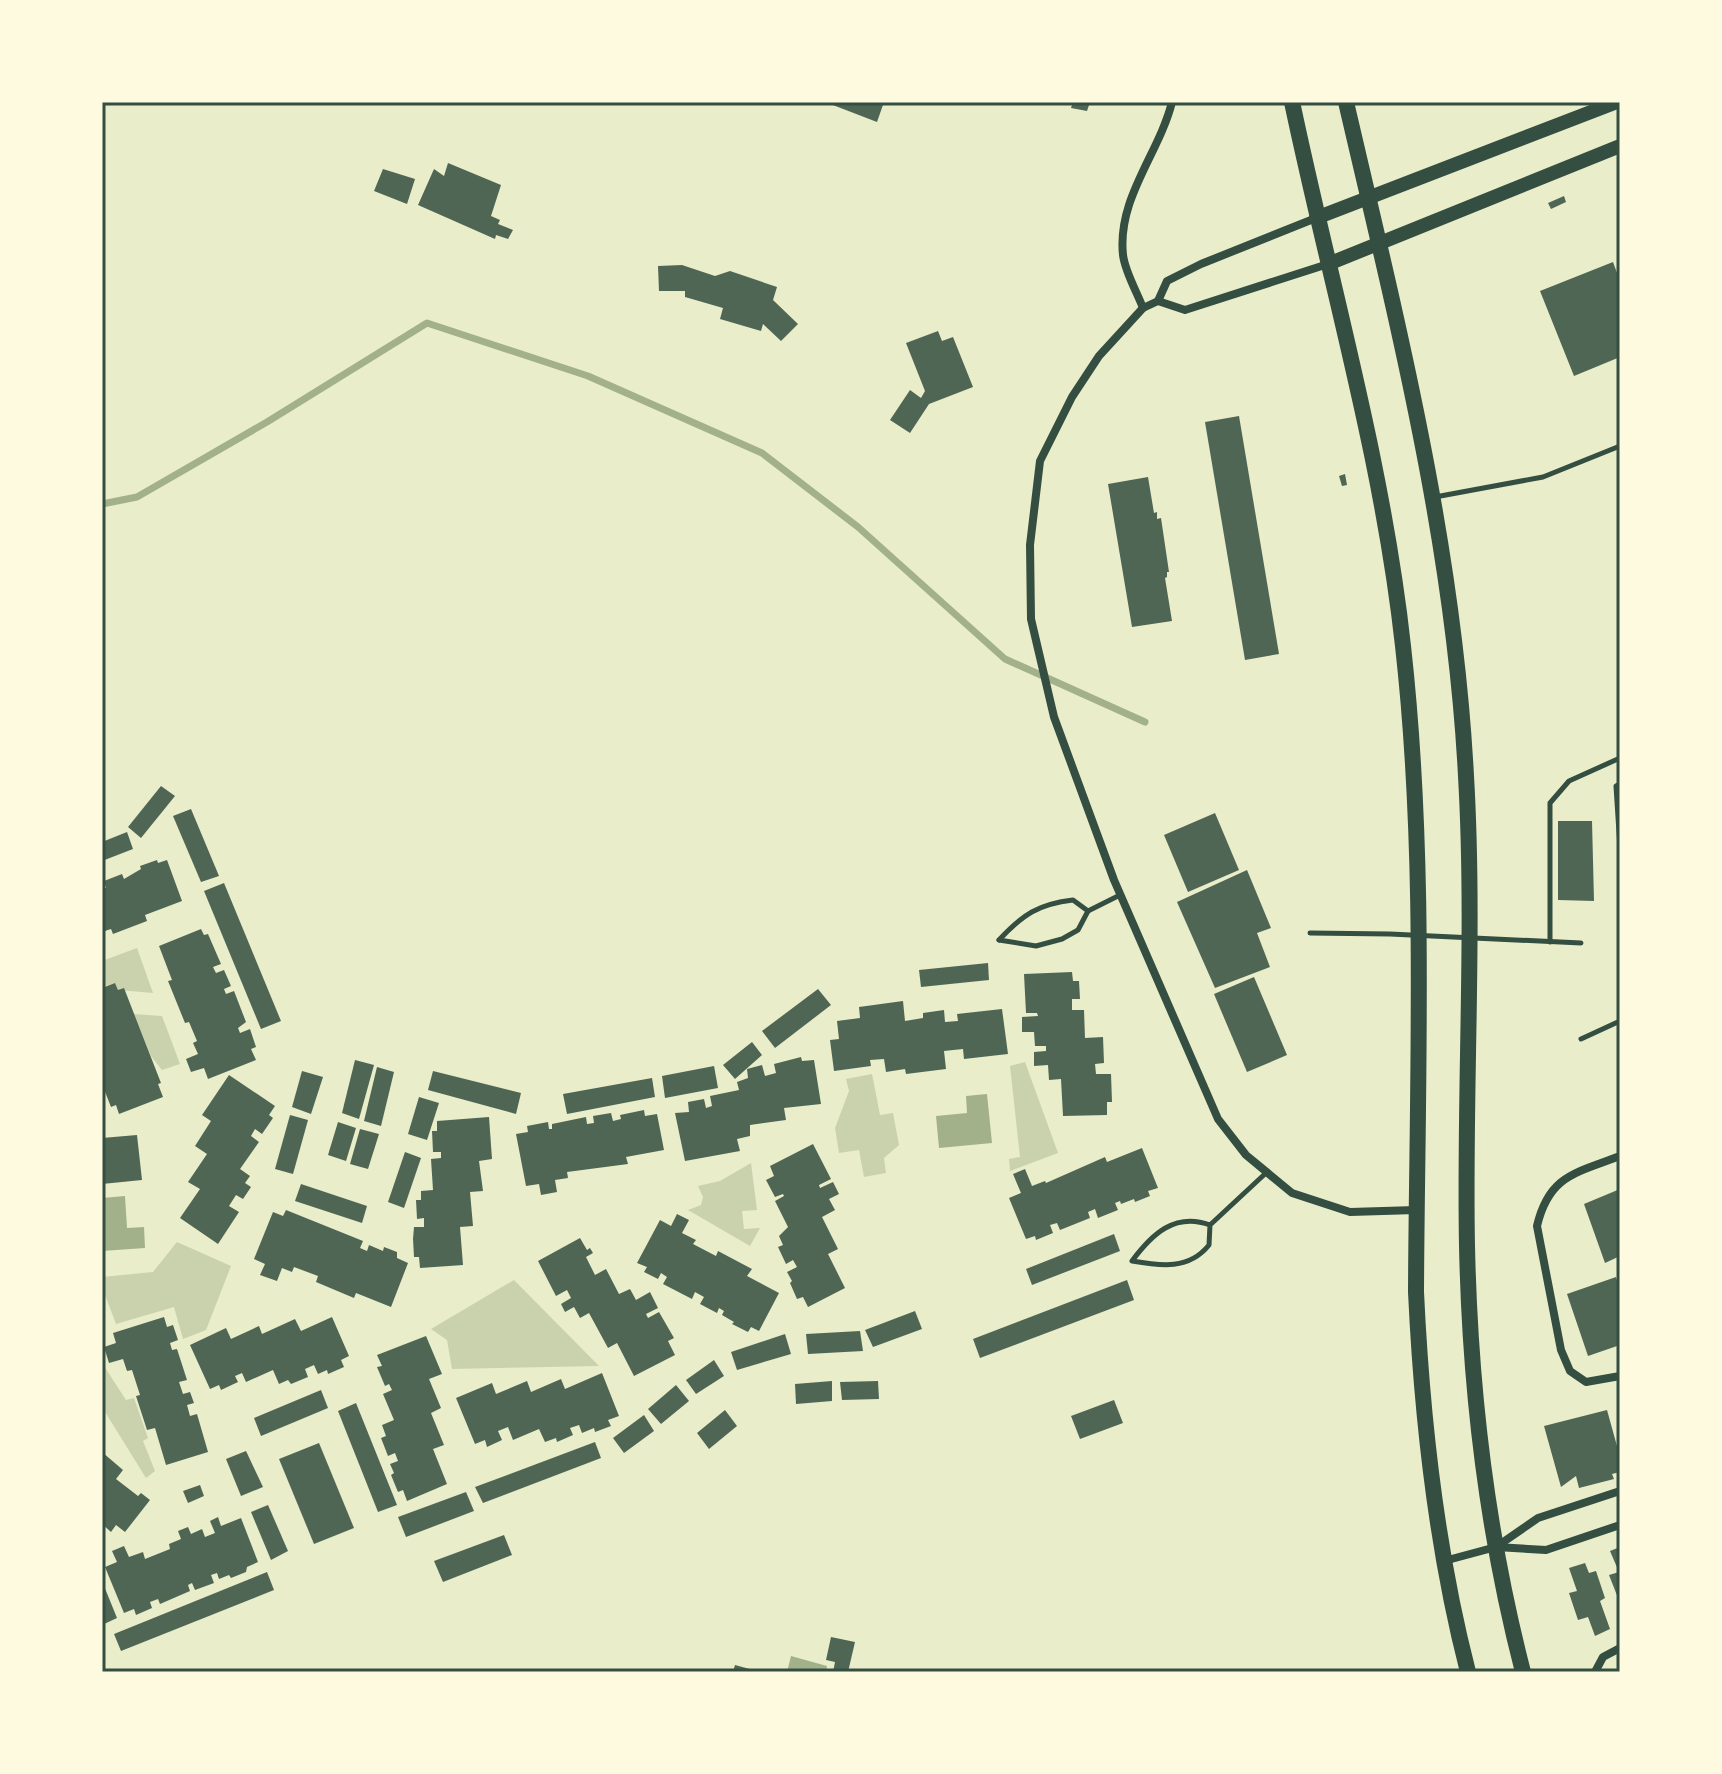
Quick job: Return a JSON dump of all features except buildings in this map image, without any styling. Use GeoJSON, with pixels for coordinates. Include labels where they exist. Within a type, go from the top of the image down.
{"type":"FeatureCollection","features":[{"type":"Feature","properties":{"kind":"main road"},"geometry":{"type":"LineString","coordinates":[[1292,102],[1373,461],[1398,599],[1416,802],[1416,1292],[1422,1400],[1444,1561],[1468,1672]]}},
{"type":"Feature","properties":{"kind":"main road"},"geometry":{"type":"LineString","coordinates":[[1346,102],[1434,497],[1458,659],[1467,778],[1469,937],[1466,1171],[1470,1320],[1477,1413],[1496,1547],[1523,1672]]}},
{"type":"Feature","properties":{"kind":"main road"},"geometry":{"type":"LineString","coordinates":[[1316,218],[1617,102]]}},
{"type":"Feature","properties":{"kind":"main road"},"geometry":{"type":"LineString","coordinates":[[1328,264],[1620,146]]}},
{"type":"Feature","properties":{"kind":"street"},"geometry":{"type":"LineString","coordinates":[[1143,308],[1123,257],[1124,217],[1144,167],[1166,125],[1172,102]]}},
{"type":"Feature","properties":{"kind":"street"},"geometry":{"type":"LineString","coordinates":[[1316,218],[1201,264],[1167,281],[1158,301],[1143,308],[1099,356],[1072,397],[1040,461],[1030,545],[1031,619],[1051,703],[1121,895],[1218,1119],[1246,1155],[1292,1193],[1350,1212],[1416,1210]]}},
{"type":"Feature","properties":{"kind":"street"},"geometry":{"type":"LineString","coordinates":[[1158,301],[1185,310],[1328,264]]}},
{"type":"Feature","properties":{"kind":"street"},"geometry":{"type":"LineString","coordinates":[[1620,1156],[1564,1179],[1549,1192],[1537,1226],[1561,1350],[1570,1371],[1586,1382],[1620,1376]]}},
{"type":"Feature","properties":{"kind":"street"},"geometry":{"type":"LineString","coordinates":[[1496,1547],[1538,1518],[1620,1491]]}},
{"type":"Feature","properties":{"kind":"street"},"geometry":{"type":"LineString","coordinates":[[1444,1561],[1496,1547],[1546,1550],[1620,1525]]}},
{"type":"Feature","properties":{"kind":"street"},"geometry":{"type":"LineString","coordinates":[[1595,1672],[1603,1657],[1620,1648]]}},
{"type":"Feature","properties":{"kind":"lane"},"geometry":{"type":"LineString","coordinates":[[1434,497],[1543,477],[1620,446]]}},
{"type":"Feature","properties":{"kind":"lane"},"geometry":{"type":"LineString","coordinates":[[1550,942],[1550,803],[1569,781],[1620,758]]}},
{"type":"Feature","properties":{"kind":"lane"},"geometry":{"type":"LineString","coordinates":[[1620,784],[1616,786],[1620,848]]}},
{"type":"Feature","properties":{"kind":"lane"},"geometry":{"type":"LineString","coordinates":[[1088,911],[1073,900],[1049,903],[1019,918],[999,940],[1036,946],[1062,939],[1078,930],[1088,911],[1121,895]]}},
{"type":"Feature","properties":{"kind":"lane"},"geometry":{"type":"LineString","coordinates":[[1310,933],[1581,943]]}},
{"type":"Feature","properties":{"kind":"lane"},"geometry":{"type":"LineString","coordinates":[[1581,1039],[1620,1021]]}},
{"type":"Feature","properties":{"kind":"lane"},"geometry":{"type":"LineString","coordinates":[[1210,1225],[1196,1220],[1176,1223],[1150,1237],[1132,1261],[1170,1265],[1190,1261],[1209,1245],[1210,1225],[1267,1172]]}},
{"type":"Feature","properties":{"kind":"shaded area"},"geometry":{"type":"Polygon","coordinates":[[[137,948],[153,993],[118,990],[115,983],[102,987],[102,961],[137,948]]]}},
{"type":"Feature","properties":{"kind":"shaded area"},"geometry":{"type":"Polygon","coordinates":[[[134,1014],[162,1016],[180,1064],[162,1070],[151,1056],[134,1014]]]}},
{"type":"Feature","properties":{"kind":"shaded area"},"geometry":{"type":"Polygon","coordinates":[[[1025,1062],[1058,1153],[1010,1171],[1009,1159],[1020,1157],[1010,1066],[1025,1062]]]}},
{"type":"Feature","properties":{"kind":"shaded area"},"geometry":{"type":"Polygon","coordinates":[[[872,1074],[880,1115],[893,1113],[899,1145],[884,1158],[886,1173],[864,1177],[859,1150],[839,1153],[835,1128],[849,1091],[846,1079],[872,1074]]]}},
{"type":"Feature","properties":{"kind":"shaded area"},"geometry":{"type":"Polygon","coordinates":[[[987,1094],[992,1143],[939,1148],[936,1116],[967,1113],[966,1096],[987,1094]]]}},
{"type":"Feature","properties":{"kind":"shaded area"},"geometry":{"type":"Polygon","coordinates":[[[751,1163],[757,1210],[742,1211],[744,1229],[760,1228],[750,1246],[688,1210],[701,1205],[703,1197],[698,1186],[720,1181],[751,1163]]]}},
{"type":"Feature","properties":{"kind":"shaded area"},"geometry":{"type":"Polygon","coordinates":[[[125,1196],[127,1228],[144,1227],[145,1248],[102,1251],[102,1198],[125,1196]]]}},
{"type":"Feature","properties":{"kind":"shaded area"},"geometry":{"type":"Polygon","coordinates":[[[177,1242],[231,1266],[206,1330],[183,1339],[174,1307],[116,1324],[102,1287],[102,1277],[153,1272],[177,1242]]]}},
{"type":"Feature","properties":{"kind":"shaded area"},"geometry":{"type":"Polygon","coordinates":[[[514,1280],[599,1366],[452,1369],[447,1340],[431,1329],[514,1280]]]}},
{"type":"Feature","properties":{"kind":"shaded area"},"geometry":{"type":"Polygon","coordinates":[[[102,1363],[126,1400],[134,1398],[148,1438],[143,1441],[155,1471],[146,1478],[102,1407],[102,1363]]]}},
{"type":"Feature","properties":{"kind":"shaded area"},"geometry":{"type":"Polygon","coordinates":[[[791,1656],[827,1666],[826,1672],[787,1672],[791,1656]]]}},
{"type":"Feature","properties":{"kind":"waterway"},"geometry":{"type":"LineString","coordinates":[[102,504],[137,497],[267,422],[427,323],[588,376],[762,453],[858,527],[1005,659],[1145,722]]}}]}
